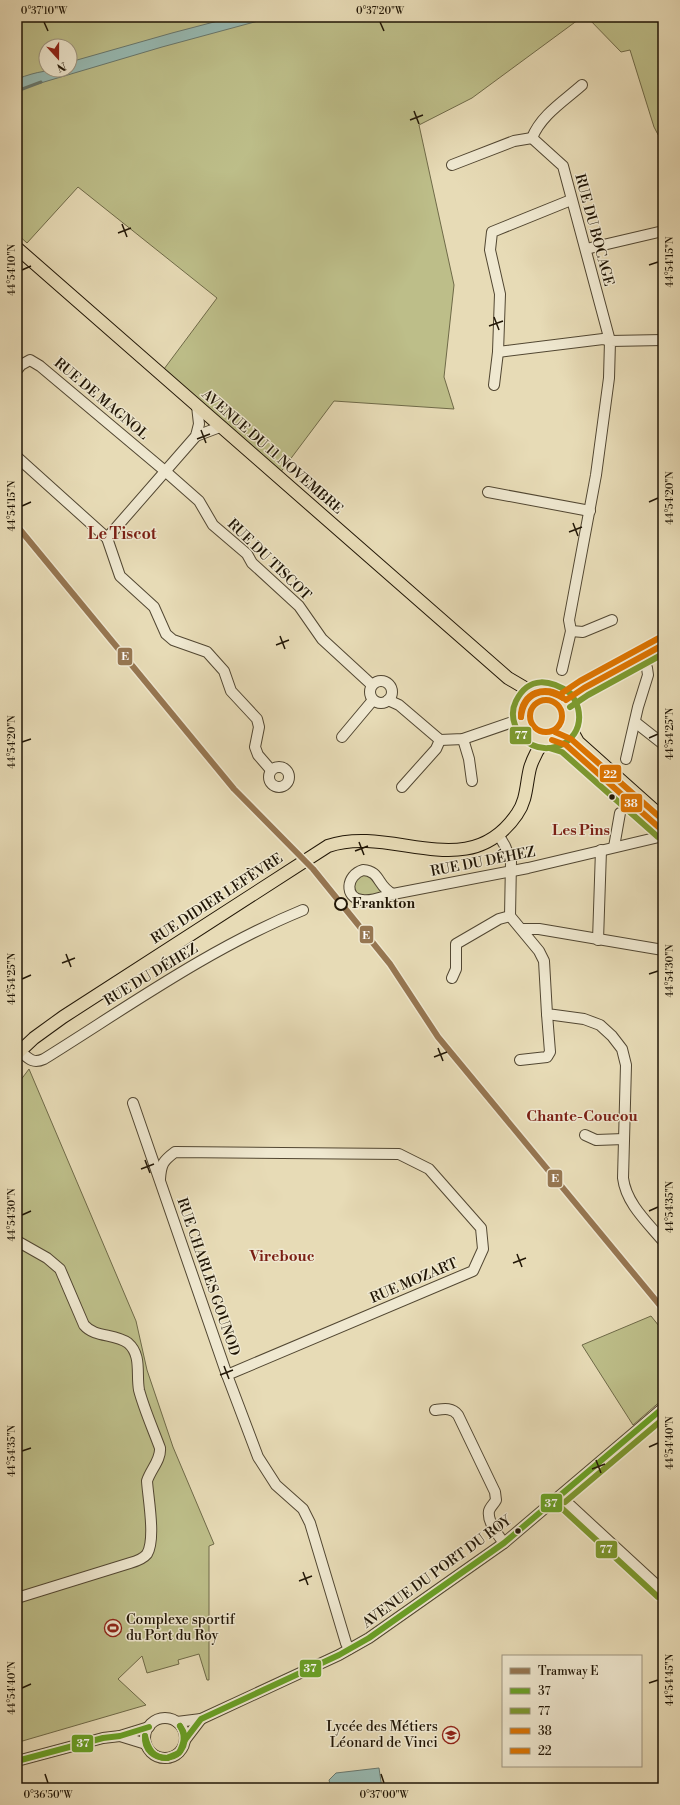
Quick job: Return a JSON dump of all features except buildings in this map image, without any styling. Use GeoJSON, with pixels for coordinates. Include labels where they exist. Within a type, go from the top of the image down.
{"type":"FeatureCollection","features":[{"type":"Feature","properties":{"kind":"main road","name":"AVENUE DU 11 NOVEMBRE"},"geometry":{"type":"LineString","coordinates":[[17,248],[508,678],[525,688],[536,692]]}},
{"type":"Feature","properties":{"kind":"main road","name":"AVENUE DU 11 NOVEMBRE"},"geometry":{"type":"LineString","coordinates":[[508,678],[523,706]]}},
{"type":"Feature","properties":{"kind":"main road"},"geometry":{"type":"LineString","coordinates":[[661,834],[566,745],[548,740],[536,739],[529,734],[524,728],[521,719],[523,706],[530,696],[536,692],[544,690],[553,691],[560,694],[570,706],[573,733],[578,742],[663,818]]}},
{"type":"Feature","properties":{"kind":"main road"},"geometry":{"type":"LineString","coordinates":[[548,740],[564,734],[571,720]]}},
{"type":"Feature","properties":{"kind":"main road","name":"RUE DIDIER LEFÈVRE"},"geometry":{"type":"LineString","coordinates":[[529,734],[530,769]]}},
{"type":"Feature","properties":{"kind":"main road","name":"RUE DIDIER LEFÈVRE"},"geometry":{"type":"LineString","coordinates":[[18,1053],[63,1016],[314,853],[338,843],[355,840],[442,850],[462,850],[482,844],[498,834],[518,813],[525,798],[530,769],[534,757],[548,740]]}},
{"type":"Feature","properties":{"kind":"street"},"geometry":{"type":"LineString","coordinates":[[452,165],[514,141],[532,138],[536,128],[551,111],[582,86]]}},
{"type":"Feature","properties":{"kind":"street","name":"RUE DU BOCAGE"},"geometry":{"type":"LineString","coordinates":[[532,138],[563,166],[610,341],[609,378],[590,511],[569,620],[571,631],[562,670]]}},
{"type":"Feature","properties":{"kind":"street"},"geometry":{"type":"LineString","coordinates":[[494,385],[498,352],[500,294],[490,250],[492,232],[571,200]]}},
{"type":"Feature","properties":{"kind":"street"},"geometry":{"type":"LineString","coordinates":[[586,249],[663,230]]}},
{"type":"Feature","properties":{"kind":"street"},"geometry":{"type":"LineString","coordinates":[[498,352],[603,339],[610,341],[663,340]]}},
{"type":"Feature","properties":{"kind":"street","name":"RUE DE MAGNOL"},"geometry":{"type":"LineString","coordinates":[[17,370],[21,365],[30,360],[40,366],[165,471]]}},
{"type":"Feature","properties":{"kind":"street"},"geometry":{"type":"LineString","coordinates":[[107,538],[196,436],[199,424],[197,406]]}},
{"type":"Feature","properties":{"kind":"street"},"geometry":{"type":"LineString","coordinates":[[196,436],[220,427]]}},
{"type":"Feature","properties":{"kind":"street"},"geometry":{"type":"LineString","coordinates":[[17,457],[107,538],[120,576],[154,607],[166,634],[173,640],[207,652],[224,671],[231,691],[257,719],[259,727],[255,747],[258,755],[271,770]]}},
{"type":"Feature","properties":{"kind":"street","name":"RUE DU TISCOT"},"geometry":{"type":"LineString","coordinates":[[165,471],[199,501],[213,525],[247,554],[252,563],[299,606],[322,639],[372,685]]}},
{"type":"Feature","properties":{"kind":"street"},"geometry":{"type":"LineString","coordinates":[[488,492],[590,511]]}},
{"type":"Feature","properties":{"kind":"street"},"geometry":{"type":"LineString","coordinates":[[571,631],[583,632],[612,620]]}},
{"type":"Feature","properties":{"kind":"street"},"geometry":{"type":"LineString","coordinates":[[566,700],[584,688],[663,645]]}},
{"type":"Feature","properties":{"kind":"street"},"geometry":{"type":"LineString","coordinates":[[626,759],[638,707],[648,675],[647,668],[642,657]]}},
{"type":"Feature","properties":{"kind":"street"},"geometry":{"type":"LineString","coordinates":[[373,700],[370,693],[372,685],[379,681],[386,683],[391,689],[392,692],[388,700]]}},
{"type":"Feature","properties":{"kind":"street"},"geometry":{"type":"LineString","coordinates":[[373,700],[381,702],[388,700],[399,705],[440,740],[463,739],[521,719]]}},
{"type":"Feature","properties":{"kind":"street"},"geometry":{"type":"LineString","coordinates":[[342,737],[373,700]]}},
{"type":"Feature","properties":{"kind":"street"},"geometry":{"type":"LineString","coordinates":[[635,722],[663,744]]}},
{"type":"Feature","properties":{"kind":"street"},"geometry":{"type":"LineString","coordinates":[[463,739],[469,758],[472,782]]}},
{"type":"Feature","properties":{"kind":"street"},"geometry":{"type":"LineString","coordinates":[[402,787],[436,748],[440,740]]}},
{"type":"Feature","properties":{"kind":"street"},"geometry":{"type":"LineString","coordinates":[[614,847],[620,813]]}},
{"type":"Feature","properties":{"kind":"street"},"geometry":{"type":"LineString","coordinates":[[498,834],[511,861],[510,916],[539,951],[544,961],[550,1052],[547,1057],[520,1060]]}},
{"type":"Feature","properties":{"kind":"street","name":"RUE DU DÉHEZ"},"geometry":{"type":"LineString","coordinates":[[393,894],[601,850],[661,834]]}},
{"type":"Feature","properties":{"kind":"street"},"geometry":{"type":"LineString","coordinates":[[598,940],[601,850]]}},
{"type":"Feature","properties":{"kind":"street","name":"RUE DU DÉHEZ"},"geometry":{"type":"LineString","coordinates":[[18,1053],[32,1061],[37,1062],[44,1059],[94,1026],[212,954],[275,922],[303,910]]}},
{"type":"Feature","properties":{"kind":"street"},"geometry":{"type":"LineString","coordinates":[[452,978],[456,969],[456,944],[493,923],[510,916]]}},
{"type":"Feature","properties":{"kind":"street"},"geometry":{"type":"LineString","coordinates":[[522,929],[539,929],[663,950]]}},
{"type":"Feature","properties":{"kind":"street"},"geometry":{"type":"LineString","coordinates":[[547,1014],[584,1019],[600,1025],[612,1036],[622,1049],[626,1065],[624,1190],[663,1241]]}},
{"type":"Feature","properties":{"kind":"street","name":"RUE CHARLES GOUNOD"},"geometry":{"type":"LineString","coordinates":[[133,1103],[226,1375],[258,1457],[276,1485],[303,1509],[310,1522],[349,1649]]}},
{"type":"Feature","properties":{"kind":"street"},"geometry":{"type":"LineString","coordinates":[[584,1135],[596,1140],[624,1139]]}},
{"type":"Feature","properties":{"kind":"street","name":"RUE MOZART"},"geometry":{"type":"LineString","coordinates":[[160,1179],[160,1166],[175,1152],[399,1154],[429,1169],[481,1228],[483,1249],[473,1271],[226,1375]]}},
{"type":"Feature","properties":{"kind":"street"},"geometry":{"type":"LineString","coordinates":[[17,1241],[47,1258],[60,1269],[84,1325],[89,1331],[128,1343],[135,1351],[138,1364],[139,1389],[160,1448],[160,1454],[150,1472],[147,1481],[151,1540],[146,1555],[140,1560],[17,1598]]}},
{"type":"Feature","properties":{"kind":"street","name":"AVENUE DU PORT DU ROY"},"geometry":{"type":"LineString","coordinates":[[18,1757],[103,1738],[120,1736],[149,1726],[163,1718],[177,1722],[201,1719],[285,1681],[349,1649],[369,1638],[504,1543],[663,1408]]}},
{"type":"Feature","properties":{"kind":"street"},"geometry":{"type":"LineString","coordinates":[[434,1410],[455,1410],[458,1415],[495,1492],[496,1500],[490,1509],[489,1516],[494,1529],[504,1543]]}},
{"type":"Feature","properties":{"kind":"street"},"geometry":{"type":"LineString","coordinates":[[560,1496],[663,1591]]}},
{"type":"Feature","properties":{"kind":"street","name":"AVENUE DU PORT DU ROY"},"geometry":{"type":"LineString","coordinates":[[120,1736],[146,1744],[154,1755],[160,1758],[167,1758],[179,1753],[185,1740],[201,1719]]}},
{"type":"Feature","properties":{"kind":"street"},"geometry":{"type":"LineString","coordinates":[[177,1722],[182,1727],[185,1740]]}},
{"type":"Feature","properties":{"kind":"street"},"geometry":{"type":"LineString","coordinates":[[146,1744],[145,1737],[149,1726]]}},
{"type":"Feature","properties":{"kind":"green space"},"geometry":{"type":"Polygon","coordinates":[[[17,17],[582,17],[472,98],[419,125],[454,285],[444,377],[454,409],[334,401],[280,473],[164,369],[217,298],[78,187],[27,243],[17,234],[17,17]]]}},
{"type":"Feature","properties":{"kind":"green space"},"geometry":{"type":"Polygon","coordinates":[[[587,17],[663,17],[663,144],[654,127],[630,50],[621,52],[587,17]]]}},
{"type":"Feature","properties":{"kind":"green space"},"geometry":{"type":"Polygon","coordinates":[[[360,875],[372,875],[383,893],[364,898],[355,892],[354,881],[360,875]]]}},
{"type":"Feature","properties":{"kind":"green space"},"geometry":{"type":"Polygon","coordinates":[[[29,1069],[136,1321],[147,1370],[173,1447],[214,1544],[209,1546],[209,1680],[207,1680],[199,1654],[178,1660],[179,1664],[147,1673],[142,1656],[118,1679],[146,1705],[19,1742],[17,1737],[17,1085],[29,1069]]]}},
{"type":"Feature","properties":{"kind":"green space"},"geometry":{"type":"Polygon","coordinates":[[[651,1316],[663,1331],[663,1399],[633,1425],[582,1345],[651,1316]]]}},
{"type":"Feature","properties":{"kind":"water"},"geometry":{"type":"Polygon","coordinates":[[[233,17],[273,17],[162,47],[78,72],[78,60],[233,17]]]}},
{"type":"Feature","properties":{"kind":"water"},"geometry":{"type":"Polygon","coordinates":[[[38,73],[38,78],[57,78],[17,90],[17,79],[38,73]]]}},
{"type":"Feature","properties":{"kind":"water"},"geometry":{"type":"Polygon","coordinates":[[[379,1768],[382,1788],[331,1788],[329,1780],[336,1773],[379,1768]]]}},
{"type":"Feature","properties":{"kind":"waterway"},"geometry":{"type":"LineString","coordinates":[[17,91],[41,82]]}},
{"type":"Feature","properties":{"kind":"tram line","name":"E"},"geometry":{"type":"LineString","coordinates":[[17,526],[234,789],[313,869],[390,964],[438,1037],[663,1309]]}},
{"type":"Feature","properties":{"kind":"transit line","name":"22"},"geometry":{"type":"LineString","coordinates":[[562,693],[580,681],[659,638]]}},
{"type":"Feature","properties":{"kind":"transit line","name":"38"},"geometry":{"type":"LineString","coordinates":[[566,700],[584,688],[663,645]]}},
{"type":"Feature","properties":{"kind":"transit line","name":"77"},"geometry":{"type":"LineString","coordinates":[[570,707],[588,695],[663,654]]}},
{"type":"Feature","properties":{"kind":"transit line","name":"77"},"geometry":{"type":"LineString","coordinates":[[570,693],[555,685],[541,682],[527,687],[516,701],[513,710],[515,725],[522,737],[532,745],[544,748],[556,747],[566,742],[574,734],[579,722],[578,708],[573,697]]}},
{"type":"Feature","properties":{"kind":"transit line","name":"38"},"geometry":{"type":"LineString","coordinates":[[521,717],[525,702],[530,696],[536,693],[550,691],[563,698]]}},
{"type":"Feature","properties":{"kind":"transit line","name":"38"},"geometry":{"type":"LineString","coordinates":[[521,717],[526,702],[536,694],[549,692],[563,698]]}},
{"type":"Feature","properties":{"kind":"transit line","name":"22"},"geometry":{"type":"LineString","coordinates":[[543,700],[549,700],[558,704],[562,716],[558,728],[549,732],[543,732],[534,728],[530,719],[530,713],[534,704],[543,700]]}},
{"type":"Feature","properties":{"kind":"transit line","name":"22"},"geometry":{"type":"LineString","coordinates":[[555,732],[571,739],[663,820]]}},
{"type":"Feature","properties":{"kind":"transit line","name":"38"},"geometry":{"type":"LineString","coordinates":[[552,740],[566,745],[663,831]]}},
{"type":"Feature","properties":{"kind":"transit line","name":"77"},"geometry":{"type":"LineString","coordinates":[[549,748],[562,752],[658,837]]}},
{"type":"Feature","properties":{"kind":"transit line","name":"37"},"geometry":{"type":"LineString","coordinates":[[185,1740],[201,1719],[339,1655],[369,1638],[504,1543],[663,1408]]}},
{"type":"Feature","properties":{"kind":"transit line","name":"77"},"geometry":{"type":"LineString","coordinates":[[565,1502],[663,1419]]}},
{"type":"Feature","properties":{"kind":"transit line","name":"77"},"geometry":{"type":"LineString","coordinates":[[555,1502],[658,1597]]}},
{"type":"Feature","properties":{"kind":"transit line","name":"37"},"geometry":{"type":"LineString","coordinates":[[167,1758],[179,1753],[181,1749],[184,1736],[180,1726]]}},
{"type":"Feature","properties":{"kind":"transit line","name":"37"},"geometry":{"type":"LineString","coordinates":[[167,1758],[173,1757],[181,1750],[183,1746],[184,1736],[180,1726]]}},
{"type":"Feature","properties":{"kind":"transit line","name":"37"},"geometry":{"type":"LineString","coordinates":[[17,1761],[103,1738],[120,1736],[149,1727]]}},
{"type":"Feature","properties":{"kind":"transit line","name":"37"},"geometry":{"type":"LineString","coordinates":[[145,1736],[152,1752],[162,1758],[167,1758]]}},
{"type":"Feature","properties":{"kind":"transit line","name":"37"},"geometry":{"type":"LineString","coordinates":[[145,1736],[148,1749],[158,1757],[167,1758]]}},
{"type":"Feature","properties":{"kind":"place","name":"Frankton"},"geometry":{"type":"Point","coordinates":[341,904]}},
{"type":"Feature","properties":{"kind":"place","name":"Complexe sportif du Port du Roy"},"geometry":{"type":"Point","coordinates":[113,1628]}},
{"type":"Feature","properties":{"kind":"place","name":"Lycée des Métiers Léonard de Vinci"},"geometry":{"type":"Point","coordinates":[451,1735]}},
{"type":"Feature","properties":{"kind":"district","name":"Le Tiscot"},"geometry":{"type":"Point","coordinates":[122,534]}},
{"type":"Feature","properties":{"kind":"district","name":"Les Pins"},"geometry":{"type":"Point","coordinates":[581,830]}},
{"type":"Feature","properties":{"kind":"district","name":"Chante-Coucou"},"geometry":{"type":"Point","coordinates":[582,1116]}},
{"type":"Feature","properties":{"kind":"district","name":"Virebouc"},"geometry":{"type":"Point","coordinates":[282,1256]}}]}
